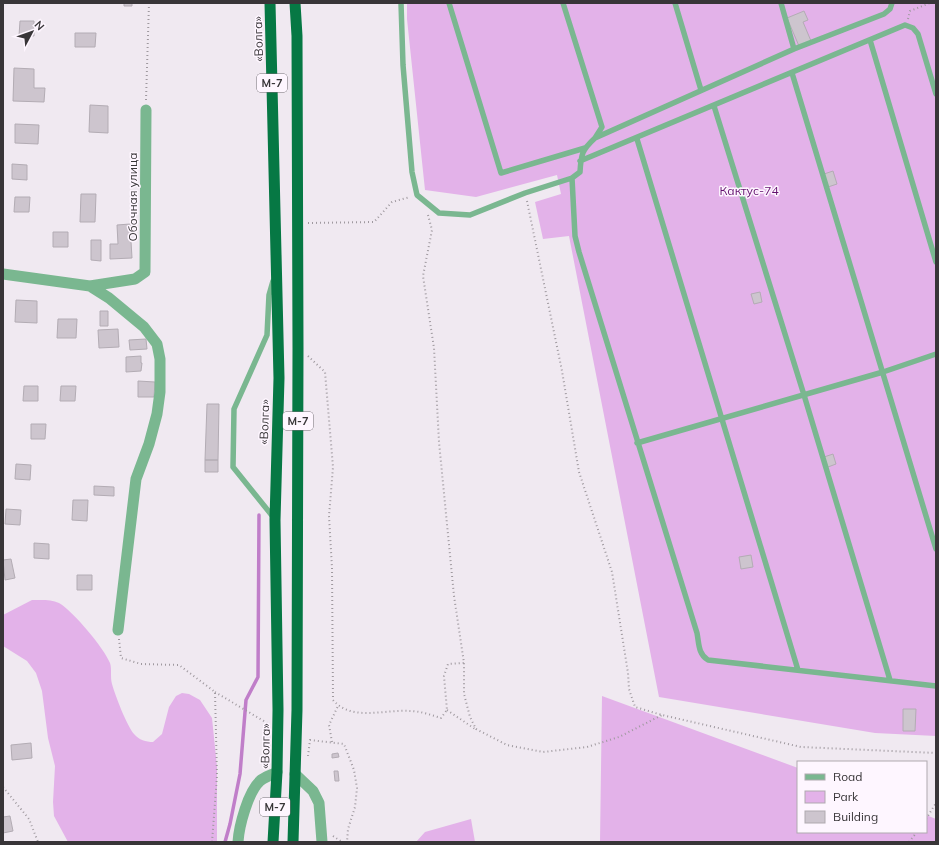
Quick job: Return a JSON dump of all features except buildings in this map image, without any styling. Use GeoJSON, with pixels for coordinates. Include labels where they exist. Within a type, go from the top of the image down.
{"type":"FeatureCollection","features":[{"type":"Feature","properties":{"kind":"highway","name":"«Волга»"},"geometry":{"type":"LineString","coordinates":[[270,3],[279,378],[275,520],[278,730],[273,842]]}},
{"type":"Feature","properties":{"kind":"highway","name":"М-7"},"geometry":{"type":"LineString","coordinates":[[293,842],[295,774],[298,348],[297,36],[295,3]]}},
{"type":"Feature","properties":{"kind":"street","name":"Обочная улица"},"geometry":{"type":"LineString","coordinates":[[90,286],[135,279],[145,272],[146,110]]}},
{"type":"Feature","properties":{"kind":"street"},"geometry":{"type":"LineString","coordinates":[[3,274],[90,286],[109,298],[144,327],[157,344],[160,359],[160,392],[157,414],[150,444],[136,479],[118,630]]}},
{"type":"Feature","properties":{"kind":"street"},"geometry":{"type":"LineString","coordinates":[[238,842],[246,804],[255,787],[261,779],[277,772]]}},
{"type":"Feature","properties":{"kind":"street"},"geometry":{"type":"LineString","coordinates":[[295,774],[313,791],[318,803],[322,842]]}},
{"type":"Feature","properties":{"kind":"lane"},"geometry":{"type":"LineString","coordinates":[[401,3],[402,65],[412,172],[417,195],[439,213],[470,215],[572,178],[580,172],[580,161],[584,148]]}},
{"type":"Feature","properties":{"kind":"lane"},"geometry":{"type":"LineString","coordinates":[[449,3],[501,173],[584,148],[596,138],[701,90],[794,49],[884,14],[890,8],[892,3]]}},
{"type":"Feature","properties":{"kind":"lane"},"geometry":{"type":"LineString","coordinates":[[563,3],[602,127],[596,138]]}},
{"type":"Feature","properties":{"kind":"lane"},"geometry":{"type":"LineString","coordinates":[[674,3],[701,90]]}},
{"type":"Feature","properties":{"kind":"lane"},"geometry":{"type":"LineString","coordinates":[[781,3],[794,49]]}},
{"type":"Feature","properties":{"kind":"lane"},"geometry":{"type":"LineString","coordinates":[[580,161],[637,139],[905,25],[913,28],[918,34],[936,94]]}},
{"type":"Feature","properties":{"kind":"lane"},"geometry":{"type":"LineString","coordinates":[[870,40],[936,262]]}},
{"type":"Feature","properties":{"kind":"lane"},"geometry":{"type":"LineString","coordinates":[[792,73],[936,549]]}},
{"type":"Feature","properties":{"kind":"lane"},"geometry":{"type":"LineString","coordinates":[[714,106],[804,395],[890,680]]}},
{"type":"Feature","properties":{"kind":"lane"},"geometry":{"type":"LineString","coordinates":[[637,139],[798,670]]}},
{"type":"Feature","properties":{"kind":"lane"},"geometry":{"type":"LineString","coordinates":[[572,178],[575,236],[579,252],[697,633],[700,653],[708,660],[936,686]]}},
{"type":"Feature","properties":{"kind":"lane"},"geometry":{"type":"LineString","coordinates":[[275,520],[233,467],[233,460],[234,409],[267,335],[269,295],[276,273]]}},
{"type":"Feature","properties":{"kind":"lane"},"geometry":{"type":"LineString","coordinates":[[637,443],[883,372],[936,354]]}},
{"type":"Feature","properties":{"kind":"path"},"geometry":{"type":"LineString","coordinates":[[146,110],[149,3]]}},
{"type":"Feature","properties":{"kind":"path"},"geometry":{"type":"LineString","coordinates":[[905,25],[910,11],[930,3]]}},
{"type":"Feature","properties":{"kind":"path"},"geometry":{"type":"LineString","coordinates":[[525,194],[562,371],[578,472],[612,572],[628,673],[629,689],[635,707],[662,715],[801,746],[936,753]]}},
{"type":"Feature","properties":{"kind":"path"},"geometry":{"type":"LineString","coordinates":[[298,223],[374,222],[392,202],[417,195]]}},
{"type":"Feature","properties":{"kind":"path"},"geometry":{"type":"LineString","coordinates":[[424,201],[432,230],[423,276],[434,348],[439,442],[454,596],[464,663],[464,694],[470,717],[476,729]]}},
{"type":"Feature","properties":{"kind":"path"},"geometry":{"type":"LineString","coordinates":[[298,348],[325,372],[333,467],[329,516],[332,568],[333,700],[338,706],[363,714],[410,711],[441,718],[447,710],[444,676],[448,664],[464,663]]}},
{"type":"Feature","properties":{"kind":"path"},"geometry":{"type":"LineString","coordinates":[[118,630],[121,658],[141,664],[179,665],[215,692],[278,730]]}},
{"type":"Feature","properties":{"kind":"path"},"geometry":{"type":"LineString","coordinates":[[212,842],[217,776],[215,692]]}},
{"type":"Feature","properties":{"kind":"path"},"geometry":{"type":"LineString","coordinates":[[332,742],[329,725],[338,706]]}},
{"type":"Feature","properties":{"kind":"path"},"geometry":{"type":"LineString","coordinates":[[447,710],[476,729],[507,745],[543,752],[587,748],[619,737],[662,715]]}},
{"type":"Feature","properties":{"kind":"path"},"geometry":{"type":"LineString","coordinates":[[307,763],[310,740],[344,744],[354,770],[357,788],[355,807],[348,829],[347,842]]}},
{"type":"Feature","properties":{"kind":"path"},"geometry":{"type":"LineString","coordinates":[[3,787],[29,819],[38,842]]}},
{"type":"Feature","properties":{"kind":"path"},"geometry":{"type":"LineString","coordinates":[[927,817],[936,803]]}},
{"type":"Feature","properties":{"kind":"path"},"geometry":{"type":"LineString","coordinates":[[909,842],[916,833]]}},
{"type":"Feature","properties":{"kind":"green space","name":"Кактус-74"},"geometry":{"type":"Polygon","coordinates":[[[407,3],[936,3],[936,736],[875,733],[659,697],[569,236],[543,239],[535,202],[561,194],[557,175],[476,197],[425,190],[407,19],[407,3]]]}},
{"type":"Feature","properties":{"kind":"green space"},"geometry":{"type":"Polygon","coordinates":[[[32,600],[49,600],[59,603],[80,622],[95,640],[107,656],[110,663],[112,684],[118,703],[131,730],[140,739],[153,742],[162,734],[169,707],[176,696],[182,693],[189,694],[200,700],[212,718],[217,767],[217,842],[68,842],[54,816],[53,802],[55,766],[48,738],[42,691],[36,673],[27,661],[3,646],[3,615],[32,600]]]}},
{"type":"Feature","properties":{"kind":"green space"},"geometry":{"type":"Polygon","coordinates":[[[602,696],[797,768],[797,833],[927,833],[927,815],[936,819],[936,842],[600,842],[602,696]]]}},
{"type":"Feature","properties":{"kind":"green space"},"geometry":{"type":"Polygon","coordinates":[[[471,819],[475,842],[416,842],[425,832],[471,819]]]}},
{"type":"Feature","properties":{"kind":"waterway"},"geometry":{"type":"LineString","coordinates":[[225,842],[240,774],[246,700],[258,677],[259,515]]}}]}
